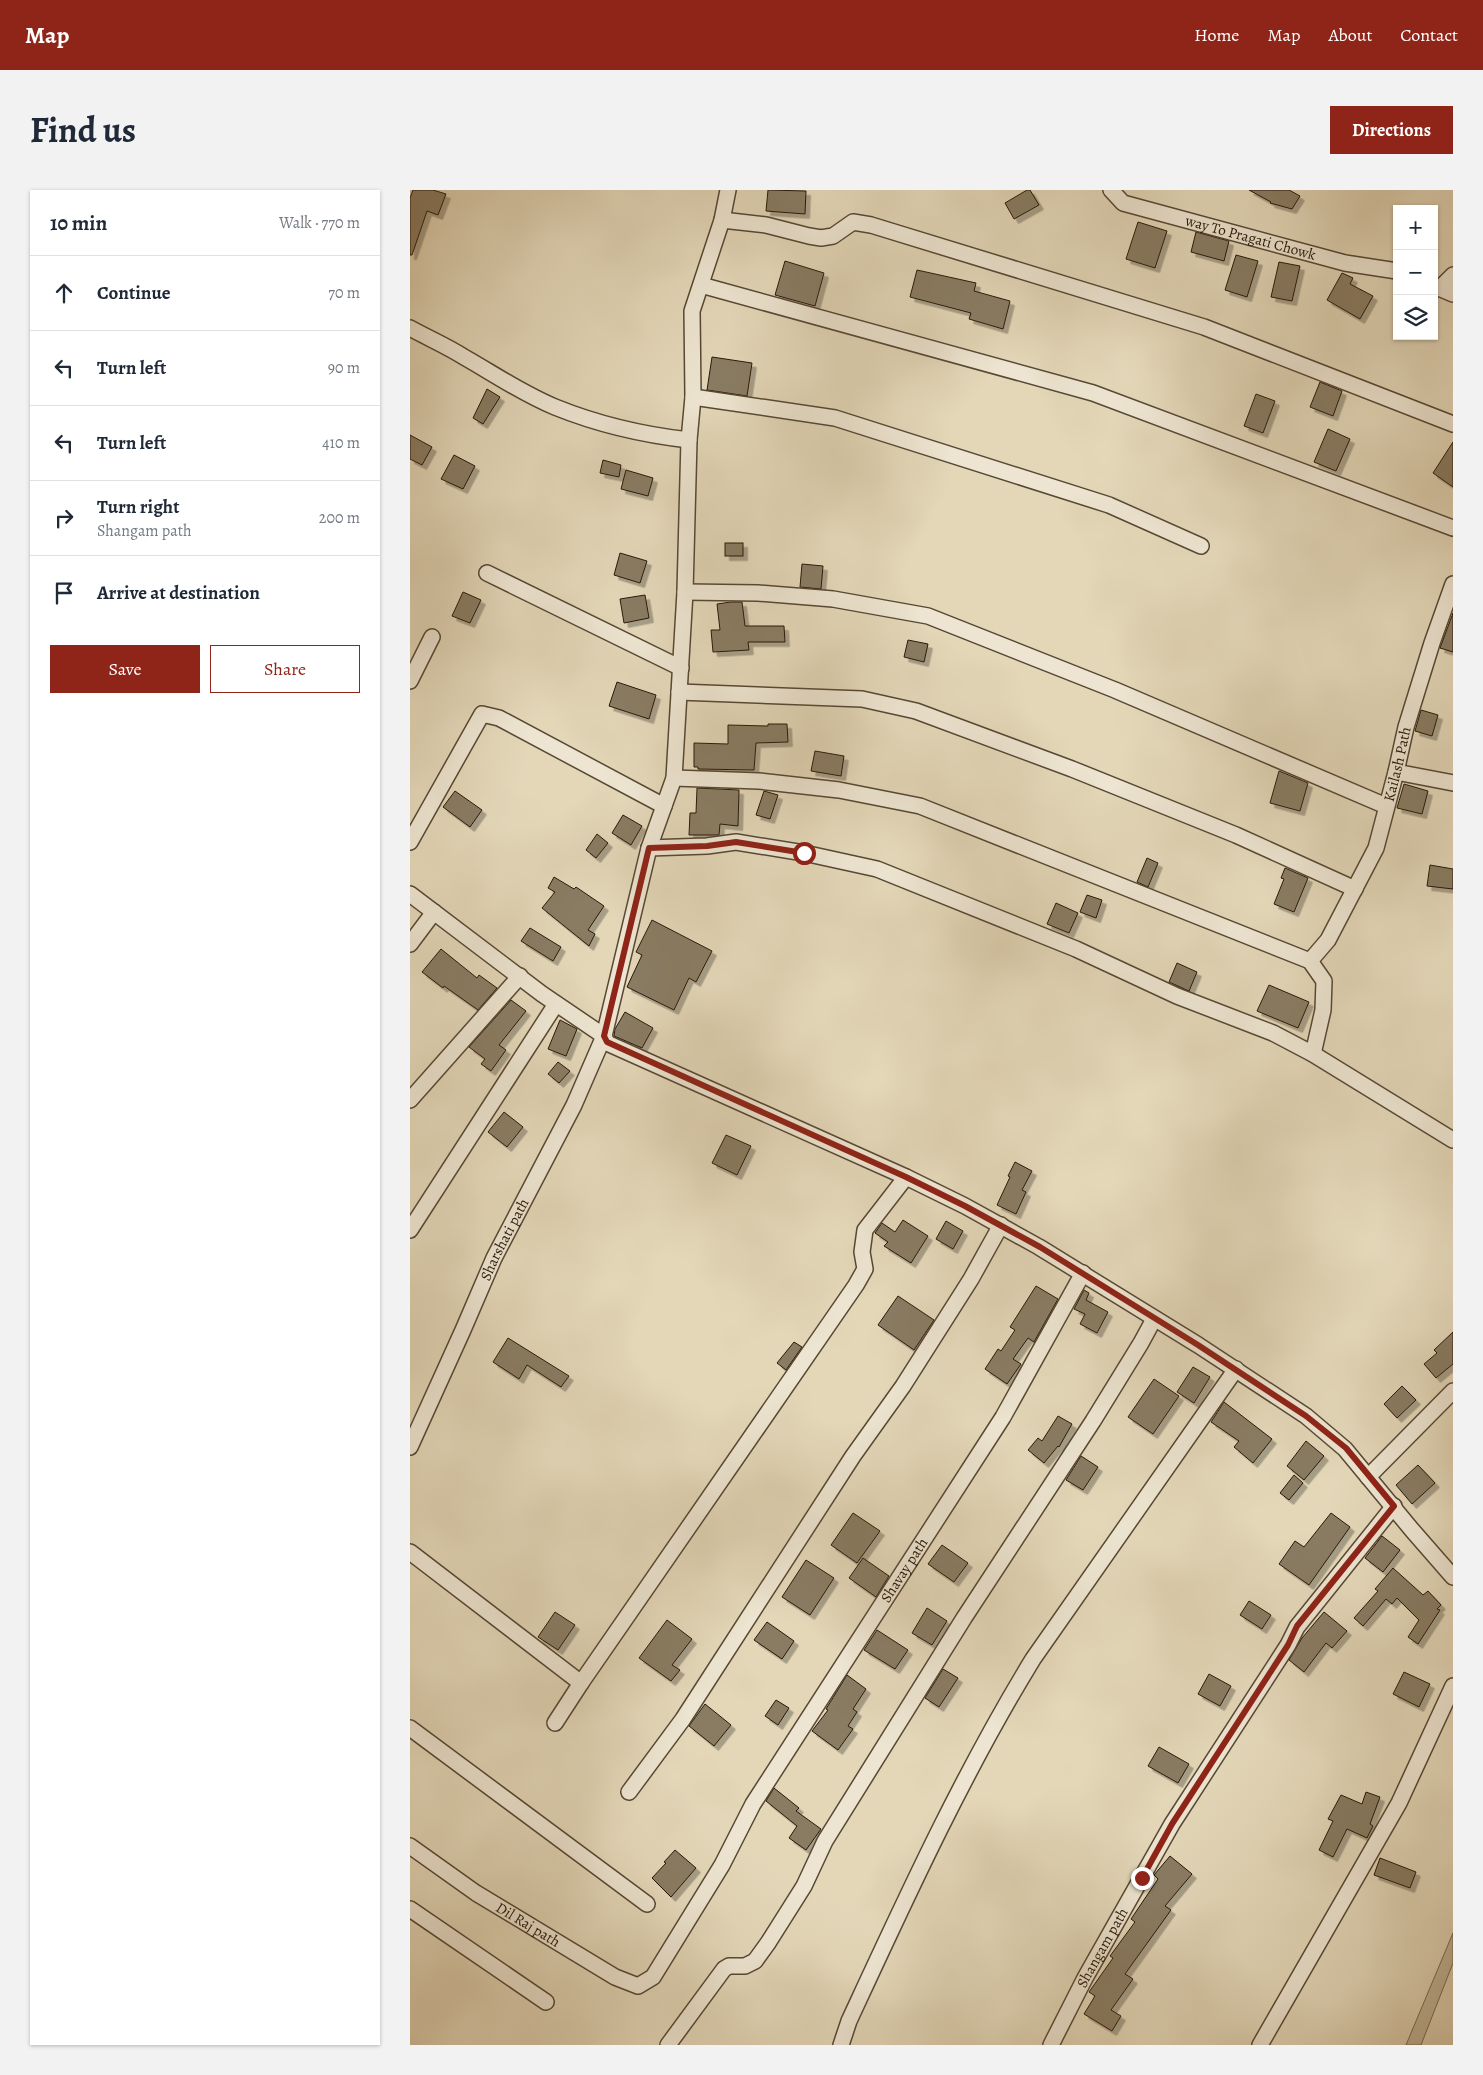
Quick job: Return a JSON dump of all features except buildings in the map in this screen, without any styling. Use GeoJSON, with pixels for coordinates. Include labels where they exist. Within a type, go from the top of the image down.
{"type":"FeatureCollection","features":[{"type":"Feature","properties":{"kind":"street","name":"Sharshati path"},"geometry":{"type":"LineString","coordinates":[[410,1447],[494,1258],[574,1106],[604,1036],[649,848],[674,778],[685,592],[689,440],[693,398],[692,311],[722,220],[728,190]]}},
{"type":"Feature","properties":{"kind":"street","name":"way To Pragati Chowk"},"geometry":{"type":"LineString","coordinates":[[1111,190],[1122,203],[1345,263],[1393,270]]}},
{"type":"Feature","properties":{"kind":"street"},"geometry":{"type":"LineString","coordinates":[[722,220],[766,226],[822,238],[833,236],[853,222],[871,225],[1204,327],[1453,424]]}},
{"type":"Feature","properties":{"kind":"street"},"geometry":{"type":"LineString","coordinates":[[1442,290],[1453,275]]}},
{"type":"Feature","properties":{"kind":"street"},"geometry":{"type":"LineString","coordinates":[[701,285],[1092,393],[1453,528]]}},
{"type":"Feature","properties":{"kind":"street"},"geometry":{"type":"LineString","coordinates":[[411,330],[464,356],[503,381],[555,407],[606,423],[662,437],[689,440]]}},
{"type":"Feature","properties":{"kind":"street"},"geometry":{"type":"LineString","coordinates":[[693,398],[835,418],[1109,504],[1201,546]]}},
{"type":"Feature","properties":{"kind":"street"},"geometry":{"type":"LineString","coordinates":[[487,573],[681,668]]}},
{"type":"Feature","properties":{"kind":"street","name":"Kailash Path"},"geometry":{"type":"LineString","coordinates":[[1310,961],[1328,940],[1376,848],[1406,727],[1432,643],[1453,584]]}},
{"type":"Feature","properties":{"kind":"street"},"geometry":{"type":"LineString","coordinates":[[685,592],[758,593],[833,600],[928,616],[1116,690],[1386,806]]}},
{"type":"Feature","properties":{"kind":"street"},"geometry":{"type":"LineString","coordinates":[[410,681],[432,637]]}},
{"type":"Feature","properties":{"kind":"street"},"geometry":{"type":"LineString","coordinates":[[679,692],[862,699],[916,711],[1072,768],[1226,831],[1355,889]]}},
{"type":"Feature","properties":{"kind":"street"},"geometry":{"type":"LineString","coordinates":[[410,842],[482,714],[499,718],[664,806]]}},
{"type":"Feature","properties":{"kind":"street"},"geometry":{"type":"LineString","coordinates":[[1396,772],[1453,783]]}},
{"type":"Feature","properties":{"kind":"street"},"geometry":{"type":"LineString","coordinates":[[674,778],[759,781],[839,790],[920,806],[1310,961],[1324,980],[1323,1010],[1313,1054]]}},
{"type":"Feature","properties":{"kind":"street"},"geometry":{"type":"LineString","coordinates":[[649,848],[707,846],[736,842],[804,853],[877,869],[1076,948],[1176,996],[1273,1033],[1313,1054],[1453,1140]]}},
{"type":"Feature","properties":{"kind":"street"},"geometry":{"type":"LineString","coordinates":[[410,894],[556,1004],[604,1036],[607,1042],[906,1177],[1001,1225],[1083,1273],[1236,1369],[1312,1421],[1346,1448],[1368,1477],[1453,1577]]}},
{"type":"Feature","properties":{"kind":"street"},"geometry":{"type":"LineString","coordinates":[[410,944],[434,912]]}},
{"type":"Feature","properties":{"kind":"street"},"geometry":{"type":"LineString","coordinates":[[410,1100],[520,976]]}},
{"type":"Feature","properties":{"kind":"street"},"geometry":{"type":"LineString","coordinates":[[410,1230],[556,1004]]}},
{"type":"Feature","properties":{"kind":"street"},"geometry":{"type":"LineString","coordinates":[[555,1723],[856,1285],[865,1268],[862,1252],[865,1230],[906,1177]]}},
{"type":"Feature","properties":{"kind":"street"},"geometry":{"type":"LineString","coordinates":[[630,1792],[683,1719],[849,1462],[903,1386],[971,1279],[1001,1225]]}},
{"type":"Feature","properties":{"kind":"street","name":"Shavay path"},"geometry":{"type":"LineString","coordinates":[[653,1977],[722,1865],[753,1804],[1003,1417],[1083,1273]]}},
{"type":"Feature","properties":{"kind":"street"},"geometry":{"type":"LineString","coordinates":[[668,2045],[724,1969],[729,1966],[745,1966],[755,1961],[768,1943],[804,1886],[825,1841],[964,1618],[1093,1421],[1154,1319]]}},
{"type":"Feature","properties":{"kind":"street"},"geometry":{"type":"LineString","coordinates":[[841,2045],[848,2021],[924,1862],[1003,1707],[1038,1652],[1236,1369]]}},
{"type":"Feature","properties":{"kind":"street"},"geometry":{"type":"LineString","coordinates":[[1368,1477],[1453,1392]]}},
{"type":"Feature","properties":{"kind":"street","name":"Shangam path"},"geometry":{"type":"LineString","coordinates":[[1051,2045],[1085,1978],[1172,1824],[1288,1645],[1297,1626],[1394,1506]]}},
{"type":"Feature","properties":{"kind":"street"},"geometry":{"type":"LineString","coordinates":[[410,1552],[581,1683]]}},
{"type":"Feature","properties":{"kind":"street"},"geometry":{"type":"LineString","coordinates":[[1260,2045],[1399,1803],[1453,1686]]}},
{"type":"Feature","properties":{"kind":"street"},"geometry":{"type":"LineString","coordinates":[[410,1728],[646,1904]]}},
{"type":"Feature","properties":{"kind":"street","name":"Dil Raj path"},"geometry":{"type":"LineString","coordinates":[[410,1846],[476,1893],[615,1977],[638,1986],[653,1977]]}},
{"type":"Feature","properties":{"kind":"street"},"geometry":{"type":"LineString","coordinates":[[410,1909],[546,2002]]}},
{"type":"Feature","properties":{"kind":"shaded area"},"geometry":{"type":"Polygon","coordinates":[[[1453,1933],[1453,1963],[1421,2045],[1406,2045],[1453,1933]]]}},
{"type":"Feature","properties":{"kind":"route"},"geometry":{"type":"LineString","coordinates":[[804,853],[736,842],[707,846],[649,848],[604,1036],[607,1042],[906,1177],[965,1206],[1040,1247],[1198,1345],[1306,1416],[1346,1448],[1368,1477],[1394,1506],[1297,1626],[1288,1645],[1172,1824],[1142,1878]]}}]}
